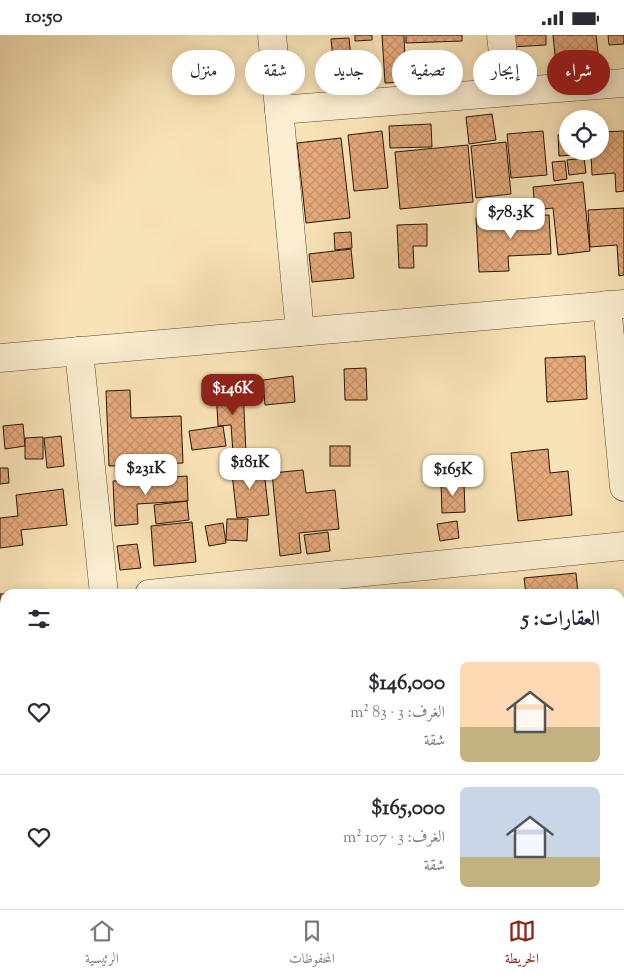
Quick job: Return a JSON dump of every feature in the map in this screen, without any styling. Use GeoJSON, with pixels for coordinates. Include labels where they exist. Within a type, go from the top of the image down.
{"type":"FeatureCollection","features":[{"type":"Feature","properties":{"kind":"street"},"geometry":{"type":"LineString","coordinates":[[272,35],[300,332]]}},
{"type":"Feature","properties":{"kind":"street"},"geometry":{"type":"LineString","coordinates":[[501,35],[503,50]]}},
{"type":"Feature","properties":{"kind":"street"},"geometry":{"type":"LineString","coordinates":[[537,90],[624,83]]}},
{"type":"Feature","properties":{"kind":"street"},"geometry":{"type":"LineString","coordinates":[[279,110],[473,95]]}},
{"type":"Feature","properties":{"kind":"street"},"geometry":{"type":"LineString","coordinates":[[0,359],[616,305],[624,487]]}},
{"type":"Feature","properties":{"kind":"street"},"geometry":{"type":"LineString","coordinates":[[79,351],[103,589]]}},
{"type":"Feature","properties":{"kind":"street"},"geometry":{"type":"LineString","coordinates":[[198,589],[624,546]]}},
{"type":"Feature","properties":{"kind":"building"},"geometry":{"type":"Polygon","coordinates":[[[355,35],[372,35],[372,40],[355,41],[355,35]]]}},
{"type":"Feature","properties":{"kind":"building"},"geometry":{"type":"Polygon","coordinates":[[[382,35],[404,35],[405,50],[392,50],[392,83],[385,83],[382,35]]]}},
{"type":"Feature","properties":{"kind":"building"},"geometry":{"type":"Polygon","coordinates":[[[406,35],[462,35],[462,41],[406,43],[406,35]]]}},
{"type":"Feature","properties":{"kind":"building"},"geometry":{"type":"Polygon","coordinates":[[[510,35],[546,35],[546,45],[511,47],[510,35]]]}},
{"type":"Feature","properties":{"kind":"building"},"geometry":{"type":"Polygon","coordinates":[[[553,35],[596,35],[598,50],[554,50],[553,35]]]}},
{"type":"Feature","properties":{"kind":"building"},"geometry":{"type":"Polygon","coordinates":[[[608,35],[624,35],[624,44],[609,45],[608,35]]]}},
{"type":"Feature","properties":{"kind":"building"},"geometry":{"type":"Polygon","coordinates":[[[349,38],[350,50],[332,50],[331,39],[349,38]]]}},
{"type":"Feature","properties":{"kind":"building"},"geometry":{"type":"Polygon","coordinates":[[[492,114],[496,140],[469,144],[466,117],[492,114]]]}},
{"type":"Feature","properties":{"kind":"building"},"geometry":{"type":"Polygon","coordinates":[[[431,124],[432,147],[390,148],[389,126],[431,124]]]}},
{"type":"Feature","properties":{"kind":"building"},"geometry":{"type":"Polygon","coordinates":[[[382,131],[388,188],[354,191],[348,135],[382,131]]]}},
{"type":"Feature","properties":{"kind":"building"},"geometry":{"type":"Polygon","coordinates":[[[543,131],[547,175],[511,178],[507,134],[543,131]]]}},
{"type":"Feature","properties":{"kind":"building"},"geometry":{"type":"Polygon","coordinates":[[[624,131],[624,191],[616,192],[615,173],[592,175],[591,160],[609,160],[609,132],[624,131]]]}},
{"type":"Feature","properties":{"kind":"building"},"geometry":{"type":"Polygon","coordinates":[[[341,138],[350,218],[306,223],[297,143],[341,138]]]}},
{"type":"Feature","properties":{"kind":"building"},"geometry":{"type":"Polygon","coordinates":[[[506,142],[511,194],[476,198],[471,146],[506,142]]]}},
{"type":"Feature","properties":{"kind":"building"},"geometry":{"type":"Polygon","coordinates":[[[468,145],[473,202],[400,209],[395,152],[468,145]]]}},
{"type":"Feature","properties":{"kind":"building"},"geometry":{"type":"Polygon","coordinates":[[[567,160],[584,160],[586,173],[569,175],[567,160]]]}},
{"type":"Feature","properties":{"kind":"building"},"geometry":{"type":"Polygon","coordinates":[[[565,161],[567,179],[554,181],[552,162],[565,161]]]}},
{"type":"Feature","properties":{"kind":"building"},"geometry":{"type":"Polygon","coordinates":[[[583,182],[590,251],[558,255],[553,208],[535,210],[533,187],[583,182]]]}},
{"type":"Feature","properties":{"kind":"building"},"geometry":{"type":"Polygon","coordinates":[[[624,208],[624,275],[619,276],[617,245],[590,247],[588,210],[624,208]]]}},
{"type":"Feature","properties":{"kind":"building"},"geometry":{"type":"Polygon","coordinates":[[[549,215],[551,254],[508,256],[509,271],[479,272],[476,218],[549,215]]]}},
{"type":"Feature","properties":{"kind":"building"},"geometry":{"type":"Polygon","coordinates":[[[427,224],[427,246],[413,246],[414,268],[399,268],[397,225],[427,224]]]}},
{"type":"Feature","properties":{"kind":"building"},"geometry":{"type":"Polygon","coordinates":[[[351,232],[352,248],[335,250],[334,233],[351,232]]]}},
{"type":"Feature","properties":{"kind":"building"},"geometry":{"type":"Polygon","coordinates":[[[351,249],[354,278],[312,282],[309,254],[351,249]]]}},
{"type":"Feature","properties":{"kind":"building"},"geometry":{"type":"Polygon","coordinates":[[[585,356],[587,399],[547,402],[545,358],[585,356]]]}},
{"type":"Feature","properties":{"kind":"building"},"geometry":{"type":"Polygon","coordinates":[[[366,368],[367,400],[345,400],[344,369],[366,368]]]}},
{"type":"Feature","properties":{"kind":"building"},"geometry":{"type":"Polygon","coordinates":[[[293,376],[295,402],[265,405],[263,380],[293,376]]]}},
{"type":"Feature","properties":{"kind":"building"},"geometry":{"type":"Polygon","coordinates":[[[243,388],[246,453],[233,453],[231,425],[218,426],[216,389],[243,388]]]}},
{"type":"Feature","properties":{"kind":"building"},"geometry":{"type":"Polygon","coordinates":[[[130,390],[131,418],[181,416],[183,463],[109,466],[106,391],[130,390]]]}},
{"type":"Feature","properties":{"kind":"building"},"geometry":{"type":"Polygon","coordinates":[[[23,424],[25,446],[5,449],[3,426],[23,424]]]}},
{"type":"Feature","properties":{"kind":"building"},"geometry":{"type":"Polygon","coordinates":[[[223,426],[226,446],[192,450],[189,431],[223,426]]]}},
{"type":"Feature","properties":{"kind":"building"},"geometry":{"type":"Polygon","coordinates":[[[61,436],[64,466],[47,468],[44,438],[61,436]]]}},
{"type":"Feature","properties":{"kind":"building"},"geometry":{"type":"Polygon","coordinates":[[[43,437],[43,459],[25,459],[25,438],[43,437]]]}},
{"type":"Feature","properties":{"kind":"building"},"geometry":{"type":"Polygon","coordinates":[[[330,446],[350,446],[350,466],[330,466],[330,446]]]}},
{"type":"Feature","properties":{"kind":"building"},"geometry":{"type":"Polygon","coordinates":[[[548,449],[550,473],[568,471],[572,515],[518,521],[511,453],[548,449]]]}},
{"type":"Feature","properties":{"kind":"building"},"geometry":{"type":"Polygon","coordinates":[[[263,462],[269,515],[237,518],[231,465],[263,462]]]}},
{"type":"Feature","properties":{"kind":"building"},"geometry":{"type":"Polygon","coordinates":[[[0,468],[8,468],[9,483],[0,484],[0,468]]]}},
{"type":"Feature","properties":{"kind":"building"},"geometry":{"type":"Polygon","coordinates":[[[303,470],[306,493],[335,490],[339,529],[299,533],[301,553],[280,556],[272,473],[303,470]]]}},
{"type":"Feature","properties":{"kind":"building"},"geometry":{"type":"Polygon","coordinates":[[[187,476],[188,501],[137,504],[138,524],[115,526],[113,481],[187,476]]]}},
{"type":"Feature","properties":{"kind":"building"},"geometry":{"type":"Polygon","coordinates":[[[441,482],[464,482],[465,512],[442,513],[441,482]]]}},
{"type":"Feature","properties":{"kind":"building"},"geometry":{"type":"Polygon","coordinates":[[[63,489],[67,525],[21,530],[23,545],[0,548],[0,518],[18,516],[16,495],[63,489]]]}},
{"type":"Feature","properties":{"kind":"building"},"geometry":{"type":"Polygon","coordinates":[[[187,501],[189,520],[156,524],[154,505],[187,501]]]}},
{"type":"Feature","properties":{"kind":"building"},"geometry":{"type":"Polygon","coordinates":[[[227,519],[248,519],[247,541],[226,540],[227,519]]]}},
{"type":"Feature","properties":{"kind":"building"},"geometry":{"type":"Polygon","coordinates":[[[457,521],[459,538],[440,541],[437,524],[457,521]]]}},
{"type":"Feature","properties":{"kind":"building"},"geometry":{"type":"Polygon","coordinates":[[[192,522],[196,562],[154,566],[151,526],[192,522]]]}},
{"type":"Feature","properties":{"kind":"building"},"geometry":{"type":"Polygon","coordinates":[[[223,523],[226,543],[209,546],[205,526],[223,523]]]}},
{"type":"Feature","properties":{"kind":"building"},"geometry":{"type":"Polygon","coordinates":[[[328,532],[330,551],[307,554],[304,535],[328,532]]]}},
{"type":"Feature","properties":{"kind":"building"},"geometry":{"type":"Polygon","coordinates":[[[137,544],[141,568],[120,570],[117,546],[137,544]]]}},
{"type":"Feature","properties":{"kind":"building"},"geometry":{"type":"Polygon","coordinates":[[[576,573],[578,589],[525,589],[524,578],[576,573]]]}}]}
